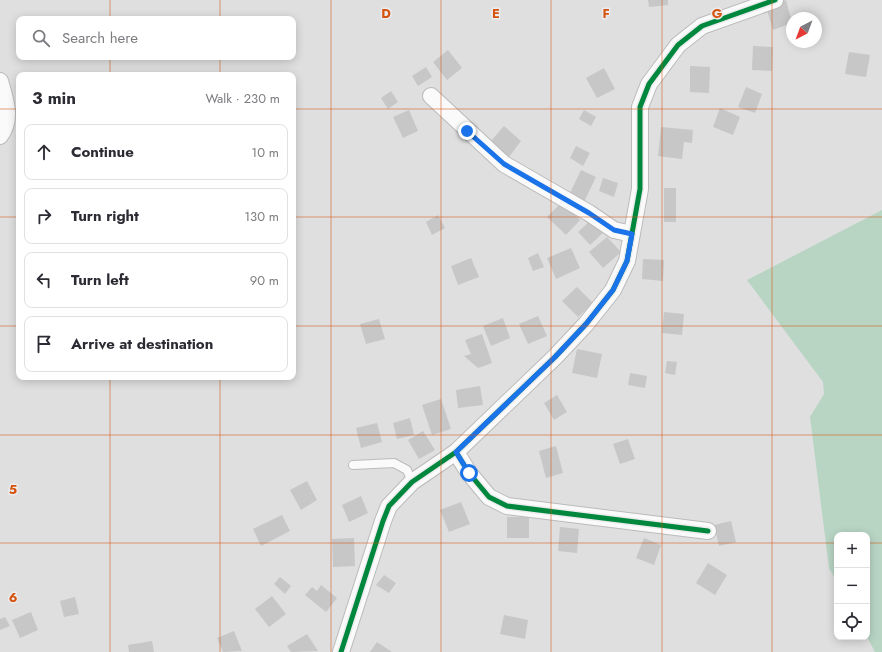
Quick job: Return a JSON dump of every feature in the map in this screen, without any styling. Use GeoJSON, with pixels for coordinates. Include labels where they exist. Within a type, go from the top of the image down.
{"type":"FeatureCollection","features":[{"type":"Feature","properties":{"kind":"street"},"geometry":{"type":"LineString","coordinates":[[342,652],[382,521],[389,506],[412,482],[456,452],[555,357],[586,324],[613,290],[627,261],[640,189],[640,107],[649,84],[678,45],[702,26],[775,0]]}},
{"type":"Feature","properties":{"kind":"street"},"geometry":{"type":"LineString","coordinates":[[0,81],[8,109],[5,129],[0,136]]}},
{"type":"Feature","properties":{"kind":"street"},"geometry":{"type":"LineString","coordinates":[[431,96],[504,164],[589,213],[614,230],[632,234]]}},
{"type":"Feature","properties":{"kind":"street"},"geometry":{"type":"LineString","coordinates":[[456,452],[469,473],[489,497],[507,506],[708,531]]}},
{"type":"Feature","properties":{"kind":"lane"},"geometry":{"type":"LineString","coordinates":[[353,465],[394,463],[407,470],[412,482]]}},
{"type":"Feature","properties":{"kind":"green space"},"geometry":{"type":"Polygon","coordinates":[[[882,210],[882,652],[875,652],[869,640],[870,640],[870,532],[834,532],[834,577],[829,568],[810,417],[824,394],[823,382],[747,280],[882,210]]]}},
{"type":"Feature","properties":{"kind":"building"},"geometry":{"type":"Polygon","coordinates":[[[648,0],[668,0],[668,5],[649,7],[648,0]]]}},
{"type":"Feature","properties":{"kind":"building"},"geometry":{"type":"Polygon","coordinates":[[[786,0],[789,12],[786,12],[786,25],[773,30],[766,7],[786,0]]]}},
{"type":"Feature","properties":{"kind":"building"},"geometry":{"type":"Polygon","coordinates":[[[753,46],[773,47],[772,71],[752,70],[753,46]]]}},
{"type":"Feature","properties":{"kind":"building"},"geometry":{"type":"Polygon","coordinates":[[[448,50],[462,68],[447,80],[433,62],[448,50]]]}},
{"type":"Feature","properties":{"kind":"building"},"geometry":{"type":"Polygon","coordinates":[[[849,52],[870,55],[866,77],[845,74],[849,52]]]}},
{"type":"Feature","properties":{"kind":"building"},"geometry":{"type":"Polygon","coordinates":[[[690,66],[710,67],[709,93],[690,92],[690,66]]]}},
{"type":"Feature","properties":{"kind":"building"},"geometry":{"type":"Polygon","coordinates":[[[426,67],[432,77],[418,86],[412,76],[426,67]]]}},
{"type":"Feature","properties":{"kind":"building"},"geometry":{"type":"Polygon","coordinates":[[[604,68],[615,89],[597,98],[586,78],[604,68]]]}},
{"type":"Feature","properties":{"kind":"building"},"geometry":{"type":"Polygon","coordinates":[[[746,87],[762,94],[755,113],[738,107],[746,87]]]}},
{"type":"Feature","properties":{"kind":"building"},"geometry":{"type":"Polygon","coordinates":[[[391,91],[398,102],[388,109],[381,98],[391,91]]]}},
{"type":"Feature","properties":{"kind":"building"},"geometry":{"type":"Polygon","coordinates":[[[720,108],[740,117],[733,135],[713,127],[720,108]]]}},
{"type":"Feature","properties":{"kind":"building"},"geometry":{"type":"Polygon","coordinates":[[[409,110],[418,131],[403,138],[393,117],[409,110]]]}},
{"type":"Feature","properties":{"kind":"building"},"geometry":{"type":"Polygon","coordinates":[[[584,110],[596,117],[591,126],[579,119],[584,110]]]}},
{"type":"Feature","properties":{"kind":"building"},"geometry":{"type":"Polygon","coordinates":[[[504,126],[521,141],[509,157],[491,141],[504,126]]]}},
{"type":"Feature","properties":{"kind":"building"},"geometry":{"type":"Polygon","coordinates":[[[661,127],[693,130],[692,143],[684,142],[682,159],[658,156],[661,127]]]}},
{"type":"Feature","properties":{"kind":"building"},"geometry":{"type":"Polygon","coordinates":[[[576,146],[590,153],[583,166],[570,158],[576,146]]]}},
{"type":"Feature","properties":{"kind":"building"},"geometry":{"type":"Polygon","coordinates":[[[581,170],[596,177],[584,202],[569,195],[581,170]]]}},
{"type":"Feature","properties":{"kind":"building"},"geometry":{"type":"Polygon","coordinates":[[[603,178],[618,183],[614,197],[599,191],[603,178]]]}},
{"type":"Feature","properties":{"kind":"building"},"geometry":{"type":"Polygon","coordinates":[[[664,188],[676,188],[676,222],[664,222],[664,188]]]}},
{"type":"Feature","properties":{"kind":"building"},"geometry":{"type":"Polygon","coordinates":[[[562,202],[580,220],[566,235],[547,217],[562,202]]]}},
{"type":"Feature","properties":{"kind":"building"},"geometry":{"type":"Polygon","coordinates":[[[438,215],[445,228],[432,235],[426,222],[438,215]]]}},
{"type":"Feature","properties":{"kind":"building"},"geometry":{"type":"Polygon","coordinates":[[[592,219],[604,232],[590,245],[578,232],[592,219]]]}},
{"type":"Feature","properties":{"kind":"building"},"geometry":{"type":"Polygon","coordinates":[[[607,237],[621,252],[603,268],[589,252],[607,237]]]}},
{"type":"Feature","properties":{"kind":"building"},"geometry":{"type":"Polygon","coordinates":[[[571,248],[580,268],[556,279],[547,258],[571,248]]]}},
{"type":"Feature","properties":{"kind":"building"},"geometry":{"type":"Polygon","coordinates":[[[538,253],[544,267],[533,271],[528,258],[538,253]]]}},
{"type":"Feature","properties":{"kind":"building"},"geometry":{"type":"Polygon","coordinates":[[[471,258],[479,277],[458,285],[451,266],[471,258]]]}},
{"type":"Feature","properties":{"kind":"building"},"geometry":{"type":"Polygon","coordinates":[[[643,259],[664,260],[663,281],[642,279],[643,259]]]}},
{"type":"Feature","properties":{"kind":"building"},"geometry":{"type":"Polygon","coordinates":[[[577,287],[593,303],[578,317],[562,301],[577,287]]]}},
{"type":"Feature","properties":{"kind":"building"},"geometry":{"type":"Polygon","coordinates":[[[664,312],[684,314],[682,335],[662,333],[664,312]]]}},
{"type":"Feature","properties":{"kind":"building"},"geometry":{"type":"Polygon","coordinates":[[[538,316],[547,336],[528,344],[519,324],[538,316]]]}},
{"type":"Feature","properties":{"kind":"building"},"geometry":{"type":"Polygon","coordinates":[[[503,318],[510,338],[491,346],[483,326],[503,318]]]}},
{"type":"Feature","properties":{"kind":"building"},"geometry":{"type":"Polygon","coordinates":[[[379,319],[385,339],[366,344],[360,324],[379,319]]]}},
{"type":"Feature","properties":{"kind":"building"},"geometry":{"type":"Polygon","coordinates":[[[482,334],[492,363],[478,368],[464,356],[471,354],[465,340],[482,334]]]}},
{"type":"Feature","properties":{"kind":"building"},"geometry":{"type":"Polygon","coordinates":[[[577,349],[602,354],[597,378],[572,373],[577,349]]]}},
{"type":"Feature","properties":{"kind":"building"},"geometry":{"type":"Polygon","coordinates":[[[667,361],[677,362],[675,375],[665,373],[667,361]]]}},
{"type":"Feature","properties":{"kind":"building"},"geometry":{"type":"Polygon","coordinates":[[[630,373],[647,376],[645,388],[628,385],[630,373]]]}},
{"type":"Feature","properties":{"kind":"building"},"geometry":{"type":"Polygon","coordinates":[[[480,386],[483,405],[458,408],[456,390],[480,386]]]}},
{"type":"Feature","properties":{"kind":"building"},"geometry":{"type":"Polygon","coordinates":[[[557,395],[567,412],[554,420],[544,403],[557,395]]]}},
{"type":"Feature","properties":{"kind":"building"},"geometry":{"type":"Polygon","coordinates":[[[441,399],[451,429],[432,435],[422,405],[441,399]]]}},
{"type":"Feature","properties":{"kind":"building"},"geometry":{"type":"Polygon","coordinates":[[[410,418],[414,435],[397,439],[393,423],[410,418]]]}},
{"type":"Feature","properties":{"kind":"building"},"geometry":{"type":"Polygon","coordinates":[[[377,423],[382,442],[361,448],[356,428],[377,423]]]}},
{"type":"Feature","properties":{"kind":"building"},"geometry":{"type":"Polygon","coordinates":[[[423,431],[435,450],[419,459],[408,440],[423,431]]]}},
{"type":"Feature","properties":{"kind":"building"},"geometry":{"type":"Polygon","coordinates":[[[628,439],[635,459],[620,464],[613,444],[628,439]]]}},
{"type":"Feature","properties":{"kind":"building"},"geometry":{"type":"Polygon","coordinates":[[[556,446],[563,473],[546,478],[539,451],[556,446]]]}},
{"type":"Feature","properties":{"kind":"building"},"geometry":{"type":"Polygon","coordinates":[[[307,481],[317,500],[301,510],[290,490],[307,481]]]}},
{"type":"Feature","properties":{"kind":"building"},"geometry":{"type":"Polygon","coordinates":[[[361,496],[368,513],[349,522],[342,505],[361,496]]]}},
{"type":"Feature","properties":{"kind":"building"},"geometry":{"type":"Polygon","coordinates":[[[461,502],[470,524],[449,532],[440,510],[461,502]]]}},
{"type":"Feature","properties":{"kind":"building"},"geometry":{"type":"Polygon","coordinates":[[[282,515],[290,531],[261,546],[253,529],[282,515]]]}},
{"type":"Feature","properties":{"kind":"building"},"geometry":{"type":"Polygon","coordinates":[[[507,517],[529,517],[529,538],[507,538],[507,517]]]}},
{"type":"Feature","properties":{"kind":"building"},"geometry":{"type":"Polygon","coordinates":[[[731,521],[736,542],[719,546],[714,525],[731,521]]]}},
{"type":"Feature","properties":{"kind":"building"},"geometry":{"type":"Polygon","coordinates":[[[560,527],[579,529],[577,553],[558,551],[560,527]]]}},
{"type":"Feature","properties":{"kind":"building"},"geometry":{"type":"Polygon","coordinates":[[[354,538],[355,566],[333,567],[332,539],[354,538]]]}},
{"type":"Feature","properties":{"kind":"building"},"geometry":{"type":"Polygon","coordinates":[[[644,538],[661,545],[654,565],[636,558],[644,538]]]}},
{"type":"Feature","properties":{"kind":"building"},"geometry":{"type":"Polygon","coordinates":[[[708,563],[727,575],[715,595],[696,583],[708,563]]]}},
{"type":"Feature","properties":{"kind":"building"},"geometry":{"type":"Polygon","coordinates":[[[384,575],[396,583],[389,593],[376,585],[384,575]]]}},
{"type":"Feature","properties":{"kind":"building"},"geometry":{"type":"Polygon","coordinates":[[[280,577],[291,586],[285,594],[274,584],[280,577]]]}},
{"type":"Feature","properties":{"kind":"building"},"geometry":{"type":"Polygon","coordinates":[[[321,585],[337,598],[326,612],[305,595],[312,587],[317,591],[321,585]]]}},
{"type":"Feature","properties":{"kind":"building"},"geometry":{"type":"Polygon","coordinates":[[[272,596],[286,614],[269,627],[255,609],[272,596]]]}},
{"type":"Feature","properties":{"kind":"building"},"geometry":{"type":"Polygon","coordinates":[[[75,597],[79,614],[64,617],[60,601],[75,597]]]}},
{"type":"Feature","properties":{"kind":"building"},"geometry":{"type":"Polygon","coordinates":[[[31,612],[38,630],[20,638],[12,620],[31,612]]]}},
{"type":"Feature","properties":{"kind":"building"},"geometry":{"type":"Polygon","coordinates":[[[504,615],[528,620],[525,639],[500,634],[504,615]]]}},
{"type":"Feature","properties":{"kind":"building"},"geometry":{"type":"Polygon","coordinates":[[[5,617],[10,626],[0,630],[0,619],[5,617]]]}},
{"type":"Feature","properties":{"kind":"building"},"geometry":{"type":"Polygon","coordinates":[[[234,631],[242,651],[223,652],[217,638],[234,631]]]}},
{"type":"Feature","properties":{"kind":"building"},"geometry":{"type":"Polygon","coordinates":[[[307,634],[318,651],[291,652],[287,646],[307,634]]]}},
{"type":"Feature","properties":{"kind":"building"},"geometry":{"type":"Polygon","coordinates":[[[152,641],[154,652],[129,652],[128,645],[152,641]]]}},
{"type":"Feature","properties":{"kind":"building"},"geometry":{"type":"Polygon","coordinates":[[[377,642],[392,652],[370,652],[377,642]]]}},
{"type":"Feature","properties":{"kind":"cycle path"},"geometry":{"type":"LineString","coordinates":[[341,652],[389,506],[412,482],[456,452],[555,357],[586,324],[613,290],[627,261],[640,189],[640,107],[649,84],[678,45],[702,26],[775,0]]}},
{"type":"Feature","properties":{"kind":"cycle path"},"geometry":{"type":"LineString","coordinates":[[456,452],[469,473],[489,497],[507,506],[708,531]]}},
{"type":"Feature","properties":{"kind":"route"},"geometry":{"type":"LineString","coordinates":[[467,131],[504,164],[589,213],[614,230],[632,234],[627,261],[613,290],[586,324],[555,357],[456,452],[469,473]]}}]}
